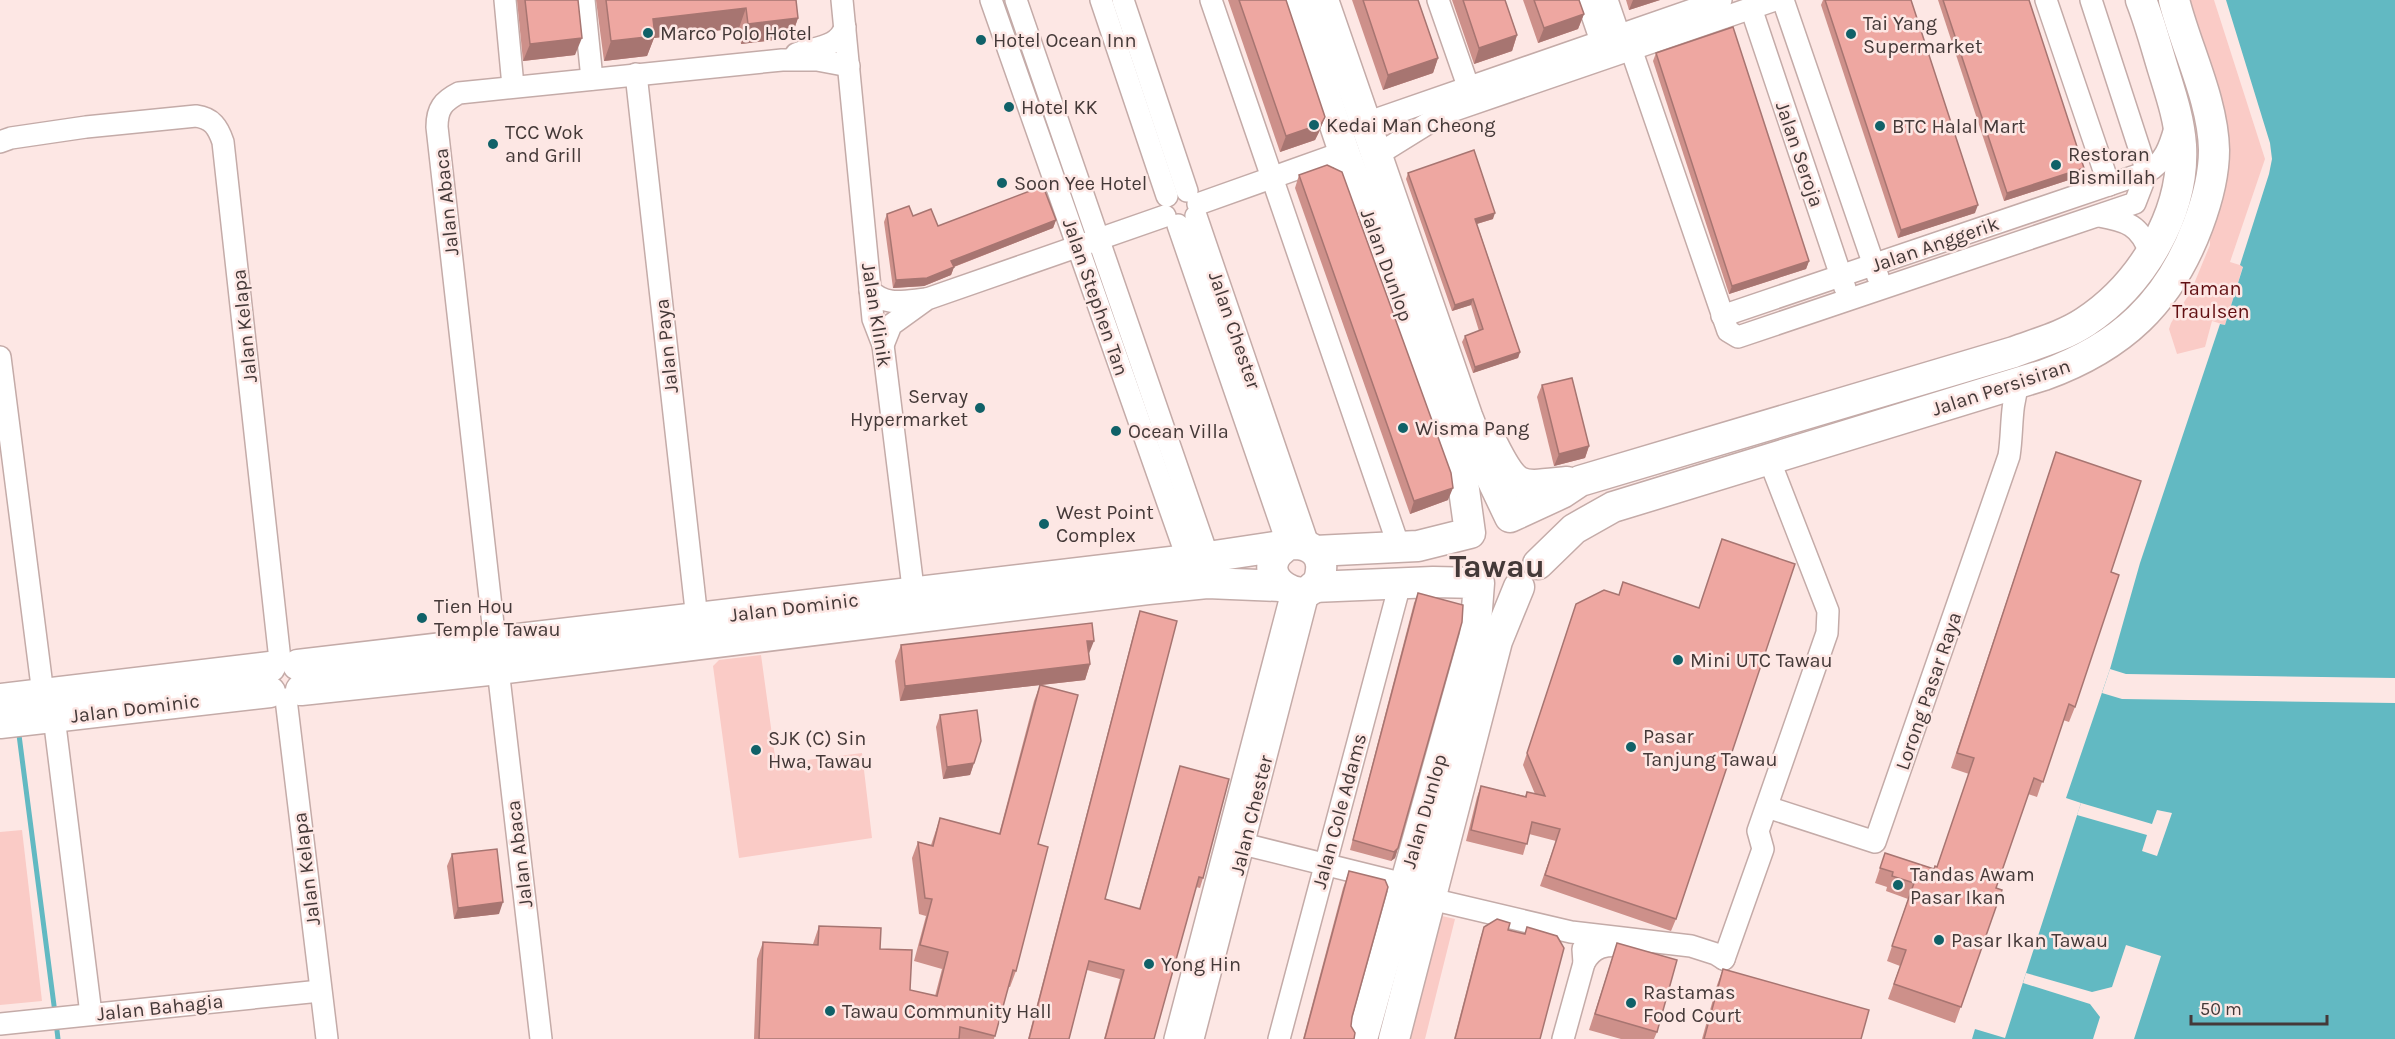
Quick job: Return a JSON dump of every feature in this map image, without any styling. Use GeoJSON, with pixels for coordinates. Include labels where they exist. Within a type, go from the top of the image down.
{"type":"FeatureCollection","features":[{"type":"Feature","properties":{"kind":"street"},"geometry":{"type":"LineString","coordinates":[[505,0],[513,86]]}},
{"type":"Feature","properties":{"kind":"street"},"geometry":{"type":"LineString","coordinates":[[584,0],[592,79]]}},
{"type":"Feature","properties":{"kind":"street","name":"Jalan Klinik"},"geometry":{"type":"LineString","coordinates":[[842,0],[873,319],[883,345],[916,605]]}},
{"type":"Feature","properties":{"kind":"street","name":"Jalan Stephen Tan"},"geometry":{"type":"LineString","coordinates":[[991,0],[1078,246],[1208,563]]}},
{"type":"Feature","properties":{"kind":"street","name":"Jalan Stephen Tan"},"geometry":{"type":"LineString","coordinates":[[1016,0],[1208,563]]}},
{"type":"Feature","properties":{"kind":"street","name":"Jalan Chester"},"geometry":{"type":"LineString","coordinates":[[1101,0],[1182,208],[1304,548]]}},
{"type":"Feature","properties":{"kind":"street","name":"Jalan Chester"},"geometry":{"type":"LineString","coordinates":[[1123,0],[1182,208]]}},
{"type":"Feature","properties":{"kind":"street"},"geometry":{"type":"LineString","coordinates":[[1211,0],[1399,547]]}},
{"type":"Feature","properties":{"kind":"street","name":"Jalan Dunlop"},"geometry":{"type":"LineString","coordinates":[[1293,0],[1344,152],[1456,453],[1462,475],[1470,533]]}},
{"type":"Feature","properties":{"kind":"street","name":"Jalan Dunlop"},"geometry":{"type":"LineString","coordinates":[[1323,0],[1467,416],[1490,475],[1510,517]]}},
{"type":"Feature","properties":{"kind":"street"},"geometry":{"type":"LineString","coordinates":[[1438,0],[1468,86]]}},
{"type":"Feature","properties":{"kind":"street"},"geometry":{"type":"LineString","coordinates":[[1587,0],[1617,42]]}},
{"type":"Feature","properties":{"kind":"street"},"geometry":{"type":"LineString","coordinates":[[1607,0],[1617,42]]}},
{"type":"Feature","properties":{"kind":"street"},"geometry":{"type":"LineString","coordinates":[[1363,199],[1364,171],[1355,133],[1366,123],[1447,103],[1617,42],[1721,0]]}},
{"type":"Feature","properties":{"kind":"street"},"geometry":{"type":"LineString","coordinates":[[1377,155],[1436,117],[1447,103],[1468,86],[1617,42],[1775,0]]}},
{"type":"Feature","properties":{"kind":"street","name":"Jalan Seroja"},"geometry":{"type":"LineString","coordinates":[[1782,0],[1882,289]]}},
{"type":"Feature","properties":{"kind":"street"},"geometry":{"type":"LineString","coordinates":[[2046,0],[2109,185]]}},
{"type":"Feature","properties":{"kind":"street"},"geometry":{"type":"LineString","coordinates":[[2091,0],[2148,172]]}},
{"type":"Feature","properties":{"kind":"street","name":"Jalan Persisiran"},"geometry":{"type":"LineString","coordinates":[[1510,517],[1562,493],[1580,481],[2014,352],[2061,335],[2084,323],[2110,304],[2132,281],[2150,253],[2164,227],[2179,178],[2181,148],[2178,119],[2141,0]]}},
{"type":"Feature","properties":{"kind":"street","name":"Jalan Persisiran"},"geometry":{"type":"LineString","coordinates":[[1538,564],[1574,529],[1613,507],[2070,366],[2101,350],[2152,308],[2168,287],[2192,242],[2211,180],[2214,149],[2210,118],[2174,0]]}},
{"type":"Feature","properties":{"kind":"street","name":"Jalan Seroja"},"geometry":{"type":"LineString","coordinates":[[1751,8],[1849,300]]}},
{"type":"Feature","properties":{"kind":"street"},"geometry":{"type":"LineString","coordinates":[[782,60],[836,42],[843,35],[845,27]]}},
{"type":"Feature","properties":{"kind":"street","name":"Jalan Anggerik"},"geometry":{"type":"LineString","coordinates":[[1617,42],[1728,331],[1738,337],[2099,216],[2134,202],[2148,172]]}},
{"type":"Feature","properties":{"kind":"street"},"geometry":{"type":"LineString","coordinates":[[782,60],[817,60],[849,66]]}},
{"type":"Feature","properties":{"kind":"street","name":"Jalan Abaca"},"geometry":{"type":"LineString","coordinates":[[541,1039],[437,115],[441,106],[449,98],[459,93],[782,60]]}},
{"type":"Feature","properties":{"kind":"street","name":"Jalan Paya"},"geometry":{"type":"LineString","coordinates":[[636,74],[697,619]]}},
{"type":"Feature","properties":{"kind":"street","name":"Jalan Kelapa"},"geometry":{"type":"LineString","coordinates":[[0,142],[11,138],[86,127],[196,116],[204,117],[219,129],[223,142],[327,1039]]}},
{"type":"Feature","properties":{"kind":"street","name":"Jalan Anggerik"},"geometry":{"type":"LineString","coordinates":[[1722,315],[2148,172],[2155,168],[2166,154],[2178,119]]}},
{"type":"Feature","properties":{"kind":"street"},"geometry":{"type":"LineString","coordinates":[[870,290],[877,297],[891,302],[927,299],[1344,152]]}},
{"type":"Feature","properties":{"kind":"street"},"geometry":{"type":"LineString","coordinates":[[2099,216],[2127,223],[2138,230],[2150,253]]}},
{"type":"Feature","properties":{"kind":"street"},"geometry":{"type":"LineString","coordinates":[[883,345],[891,325],[927,299]]}},
{"type":"Feature","properties":{"kind":"street"},"geometry":{"type":"LineString","coordinates":[[0,357],[49,706],[86,1015]]}},
{"type":"Feature","properties":{"kind":"street","name":"Lorong Pasar Raya"},"geometry":{"type":"LineString","coordinates":[[1767,807],[1875,842],[2008,456],[2013,399],[2019,383]]}},
{"type":"Feature","properties":{"kind":"street"},"geometry":{"type":"LineString","coordinates":[[1979,395],[2002,415],[2011,430]]}},
{"type":"Feature","properties":{"kind":"street"},"geometry":{"type":"LineString","coordinates":[[1467,416],[1487,434],[1506,471],[1517,481],[1538,487],[1580,481]]}},
{"type":"Feature","properties":{"kind":"street"},"geometry":{"type":"LineString","coordinates":[[1724,959],[1763,849],[1758,831],[1829,623],[1828,611],[1769,459],[1771,440],[1791,418]]}},
{"type":"Feature","properties":{"kind":"street"},"geometry":{"type":"LineString","coordinates":[[1510,517],[1521,521],[1534,534],[1539,551],[1538,564],[1534,573],[1519,587],[1499,591],[1479,583],[1467,565],[1466,543],[1470,533],[1487,518],[1510,517]]}},
{"type":"Feature","properties":{"kind":"street","name":"Jalan Dominic"},"geometry":{"type":"LineString","coordinates":[[0,723],[49,706],[497,656],[916,605],[1304,548],[1399,547],[1437,542],[1470,533]]}},
{"type":"Feature","properties":{"kind":"street"},"geometry":{"type":"LineString","coordinates":[[1304,548],[1322,566],[1318,581],[1299,589],[1273,572],[1273,564],[1276,556],[1304,548]]}},
{"type":"Feature","properties":{"kind":"street","name":"Jalan Dominic"},"geometry":{"type":"LineString","coordinates":[[1208,563],[1299,589],[1479,583]]}},
{"type":"Feature","properties":{"kind":"street","name":"Jalan Dunlop"},"geometry":{"type":"LineString","coordinates":[[1362,1039],[1475,635],[1479,583]]}},
{"type":"Feature","properties":{"kind":"street","name":"Jalan Cole Adams"},"geometry":{"type":"LineString","coordinates":[[1279,1039],[1400,584]]}},
{"type":"Feature","properties":{"kind":"street","name":"Jalan Dunlop"},"geometry":{"type":"LineString","coordinates":[[1395,1039],[1497,640],[1519,587]]}},
{"type":"Feature","properties":{"kind":"street","name":"Jalan Chester"},"geometry":{"type":"LineString","coordinates":[[1193,1039],[1243,844],[1299,589]]}},
{"type":"Feature","properties":{"kind":"street","name":"Jalan Chester"},"geometry":{"type":"LineString","coordinates":[[1175,1039],[1299,589]]}},
{"type":"Feature","properties":{"kind":"street","name":"Jalan Dominic"},"geometry":{"type":"LineString","coordinates":[[497,656],[697,619],[916,605]]}},
{"type":"Feature","properties":{"kind":"street","name":"Jalan Dominic"},"geometry":{"type":"LineString","coordinates":[[0,699],[49,706]]}},
{"type":"Feature","properties":{"kind":"street"},"geometry":{"type":"LineString","coordinates":[[1243,844],[1404,884]]}},
{"type":"Feature","properties":{"kind":"street"},"geometry":{"type":"LineString","coordinates":[[1387,945],[1415,903],[1431,898],[1571,932],[1691,946],[1713,952],[1724,959]]}},
{"type":"Feature","properties":{"kind":"street"},"geometry":{"type":"LineString","coordinates":[[1571,932],[1579,938],[1584,963]]}},
{"type":"Feature","properties":{"kind":"street"},"geometry":{"type":"LineString","coordinates":[[1563,1039],[1584,963],[1594,949],[1612,945],[1709,962],[1724,959]]}},
{"type":"Feature","properties":{"kind":"street","name":"Jalan Bahagia"},"geometry":{"type":"LineString","coordinates":[[0,1024],[320,991]]}},
{"type":"Feature","properties":{"kind":"green space","name":"Taman Traulsen"},"geometry":{"type":"Polygon","coordinates":[[[2187,0],[2214,0],[2265,159],[2230,262],[2243,266],[2225,325],[2212,321],[2205,347],[2177,354],[2169,329],[2191,291],[2210,245],[2210,215],[2187,0]]]}},
{"type":"Feature","properties":{"kind":"green space"},"geometry":{"type":"Polygon","coordinates":[[[761,655],[776,764],[862,753],[872,838],[739,858],[713,666],[719,660],[761,655]]]}},
{"type":"Feature","properties":{"kind":"green space"},"geometry":{"type":"Polygon","coordinates":[[[22,830],[42,1001],[0,1005],[0,832],[22,830]]]}},
{"type":"Feature","properties":{"kind":"green space"},"geometry":{"type":"Polygon","coordinates":[[[1442,916],[1455,919],[1425,1039],[1410,1039],[1442,916]]]}},
{"type":"Feature","properties":{"kind":"water"},"geometry":{"type":"Polygon","coordinates":[[[2226,0],[2395,0],[2395,1039],[1972,1039],[1975,1029],[2005,1038],[2081,803],[2066,798],[2110,669],[2140,563],[2220,324],[2225,325],[2243,267],[2240,265],[2269,174],[2272,159],[2270,143],[2226,0]]]}},
{"type":"Feature","properties":{"kind":"pier"},"geometry":{"type":"Polygon","coordinates":[[[2110,669],[2126,674],[2395,678],[2395,703],[2122,699],[2102,693],[2110,669]]]}},
{"type":"Feature","properties":{"kind":"pier"},"geometry":{"type":"Polygon","coordinates":[[[2081,803],[2152,824],[2157,810],[2172,813],[2157,856],[2142,851],[2147,835],[2077,815],[2081,803]]]}},
{"type":"Feature","properties":{"kind":"pier"},"geometry":{"type":"Polygon","coordinates":[[[2126,945],[2161,956],[2134,1039],[2093,1039],[2100,1017],[2090,1004],[2023,983],[2026,973],[2092,992],[2112,987],[2126,945]]]}},
{"type":"Feature","properties":{"kind":"building"},"geometry":{"type":"Polygon","coordinates":[[[525,0],[578,0],[582,38],[530,44],[525,0]]]}},
{"type":"Feature","properties":{"kind":"building"},"geometry":{"type":"Polygon","coordinates":[[[606,0],[796,0],[798,18],[748,24],[746,8],[653,19],[655,36],[611,41],[606,0]]]}},
{"type":"Feature","properties":{"kind":"building"},"geometry":{"type":"Polygon","coordinates":[[[1239,0],[1286,0],[1325,117],[1321,124],[1286,136],[1239,0]]]}},
{"type":"Feature","properties":{"kind":"building"},"geometry":{"type":"Polygon","coordinates":[[[1363,0],[1418,0],[1438,58],[1388,75],[1363,0]]]}},
{"type":"Feature","properties":{"kind":"building"},"geometry":{"type":"Polygon","coordinates":[[[1463,0],[1505,0],[1517,35],[1479,48],[1463,0]]]}},
{"type":"Feature","properties":{"kind":"building"},"geometry":{"type":"Polygon","coordinates":[[[1534,0],[1579,0],[1584,14],[1544,28],[1534,0]]]}},
{"type":"Feature","properties":{"kind":"building"},"geometry":{"type":"Polygon","coordinates":[[[1825,0],[1911,0],[1978,205],[1901,230],[1825,0]]]}},
{"type":"Feature","properties":{"kind":"building"},"geometry":{"type":"Polygon","coordinates":[[[1943,0],[2029,0],[2084,168],[2007,193],[1943,0]]]}},
{"type":"Feature","properties":{"kind":"building"},"geometry":{"type":"Polygon","coordinates":[[[1733,27],[1809,261],[1732,286],[1656,53],[1733,27]]]}},
{"type":"Feature","properties":{"kind":"building"},"geometry":{"type":"Polygon","coordinates":[[[1474,150],[1495,213],[1475,219],[1520,352],[1475,367],[1465,336],[1483,329],[1473,299],[1455,305],[1408,173],[1474,150]]]}},
{"type":"Feature","properties":{"kind":"building"},"geometry":{"type":"Polygon","coordinates":[[[1327,165],[1342,172],[1451,473],[1453,488],[1414,501],[1299,175],[1327,165]]]}},
{"type":"Feature","properties":{"kind":"building"},"geometry":{"type":"Polygon","coordinates":[[[1043,186],[1056,220],[951,261],[954,267],[927,278],[896,280],[887,214],[909,206],[913,216],[931,209],[938,226],[1043,186]]]}},
{"type":"Feature","properties":{"kind":"building"},"geometry":{"type":"Polygon","coordinates":[[[1572,378],[1589,446],[1559,454],[1542,385],[1572,378]]]}},
{"type":"Feature","properties":{"kind":"building"},"geometry":{"type":"Polygon","coordinates":[[[2056,452],[2141,481],[2111,572],[2119,575],[2075,707],[2069,704],[2043,782],[2034,778],[1996,888],[2002,890],[1961,1007],[1894,984],[1906,950],[1892,946],[1914,883],[1892,876],[1893,872],[1880,868],[1885,853],[1934,869],[1935,866],[1937,867],[1974,758],[1957,753],[2056,452]]]}},
{"type":"Feature","properties":{"kind":"building","name":"Pasar Tanjung Tawau"},"geometry":{"type":"Polygon","coordinates":[[[1722,539],[1795,564],[1676,919],[1545,875],[1560,829],[1532,822],[1527,844],[1471,830],[1481,786],[1526,797],[1527,792],[1545,796],[1527,753],[1576,604],[1604,590],[1619,595],[1623,582],[1699,608],[1722,539]]]}},
{"type":"Feature","properties":{"kind":"building"},"geometry":{"type":"Polygon","coordinates":[[[1418,593],[1463,605],[1462,622],[1398,848],[1394,852],[1353,840],[1418,593]]]}},
{"type":"Feature","properties":{"kind":"building"},"geometry":{"type":"Polygon","coordinates":[[[1140,611],[1177,621],[1105,899],[1140,909],[1180,766],[1229,779],[1203,878],[1199,877],[1154,1039],[1105,1039],[1124,970],[1089,961],[1069,1039],[1029,1039],[1140,611]]]}},
{"type":"Feature","properties":{"kind":"building"},"geometry":{"type":"Polygon","coordinates":[[[1092,623],[1094,641],[1087,641],[1090,664],[905,686],[901,645],[1092,623]]]}},
{"type":"Feature","properties":{"kind":"building"},"geometry":{"type":"Polygon","coordinates":[[[1040,685],[1078,695],[1038,844],[1048,847],[1016,971],[1013,970],[995,1036],[960,1027],[959,1039],[759,1039],[763,942],[818,945],[819,926],[881,928],[880,949],[912,950],[910,990],[937,996],[948,952],[920,945],[932,899],[925,898],[918,842],[933,846],[940,818],[1000,834],[1040,685]]]}},
{"type":"Feature","properties":{"kind":"building"},"geometry":{"type":"Polygon","coordinates":[[[977,710],[981,741],[974,763],[947,767],[940,715],[977,710]]]}},
{"type":"Feature","properties":{"kind":"building"},"geometry":{"type":"Polygon","coordinates":[[[497,849],[503,902],[458,908],[452,854],[497,849]]]}},
{"type":"Feature","properties":{"kind":"building"},"geometry":{"type":"Polygon","coordinates":[[[1349,871],[1385,880],[1388,887],[1352,1017],[1351,1026],[1355,1033],[1354,1039],[1304,1039],[1349,871]]]}},
{"type":"Feature","properties":{"kind":"building"},"geometry":{"type":"Polygon","coordinates":[[[1497,919],[1510,923],[1508,930],[1525,934],[1527,927],[1557,936],[1564,948],[1540,1039],[1455,1039],[1484,927],[1497,919]]]}},
{"type":"Feature","properties":{"kind":"building","name":"Rastamas Food Court"},"geometry":{"type":"Polygon","coordinates":[[[1617,943],[1677,960],[1657,1032],[1595,1014],[1617,943]]]}},
{"type":"Feature","properties":{"kind":"building"},"geometry":{"type":"Polygon","coordinates":[[[1723,969],[1869,1010],[1861,1039],[1704,1039],[1723,969]]]}},
{"type":"Feature","properties":{"kind":"waterway"},"geometry":{"type":"LineString","coordinates":[[19,735],[55,1013]]}},
{"type":"Feature","properties":{"kind":"waterway"},"geometry":{"type":"LineString","coordinates":[[56,1022],[58,1039]]}},
{"type":"Feature","properties":{"kind":"place","name":"Marco Polo Hotel"},"geometry":{"type":"Point","coordinates":[648,33]}},
{"type":"Feature","properties":{"kind":"place","name":"Tai Yang Supermarket"},"geometry":{"type":"Point","coordinates":[1851,34]}},
{"type":"Feature","properties":{"kind":"place","name":"Hotel Ocean Inn"},"geometry":{"type":"Point","coordinates":[981,40]}},
{"type":"Feature","properties":{"kind":"place","name":"Hotel KK"},"geometry":{"type":"Point","coordinates":[1009,107]}},
{"type":"Feature","properties":{"kind":"place","name":"Kedai Man Cheong"},"geometry":{"type":"Point","coordinates":[1314,125]}},
{"type":"Feature","properties":{"kind":"place","name":"BTC Halal Mart"},"geometry":{"type":"Point","coordinates":[1880,126]}},
{"type":"Feature","properties":{"kind":"place","name":"TCC Wok and Grill"},"geometry":{"type":"Point","coordinates":[493,144]}},
{"type":"Feature","properties":{"kind":"place","name":"Restoran Bismillah"},"geometry":{"type":"Point","coordinates":[2056,165]}},
{"type":"Feature","properties":{"kind":"place","name":"Soon Yee Hotel"},"geometry":{"type":"Point","coordinates":[1002,183]}},
{"type":"Feature","properties":{"kind":"place","name":"Servay Hypermarket"},"geometry":{"type":"Point","coordinates":[980,408]}},
{"type":"Feature","properties":{"kind":"place","name":"Wisma Pang"},"geometry":{"type":"Point","coordinates":[1403,428]}},
{"type":"Feature","properties":{"kind":"place","name":"Ocean Villa"},"geometry":{"type":"Point","coordinates":[1116,431]}},
{"type":"Feature","properties":{"kind":"place","name":"West Point Complex"},"geometry":{"type":"Point","coordinates":[1044,524]}},
{"type":"Feature","properties":{"kind":"place","name":"Tien Hou Temple Tawau"},"geometry":{"type":"Point","coordinates":[422,618]}},
{"type":"Feature","properties":{"kind":"place","name":"Mini UTC Tawau"},"geometry":{"type":"Point","coordinates":[1678,660]}},
{"type":"Feature","properties":{"kind":"place","name":"Pasar Tanjung Tawau"},"geometry":{"type":"Point","coordinates":[1631,747]}},
{"type":"Feature","properties":{"kind":"place","name":"SJK (C) Sin Hwa, Tawau"},"geometry":{"type":"Point","coordinates":[756,750]}},
{"type":"Feature","properties":{"kind":"place","name":"Tandas Awam Pasar Ikan"},"geometry":{"type":"Point","coordinates":[1898,885]}},
{"type":"Feature","properties":{"kind":"place","name":"Pasar Ikan Tawau"},"geometry":{"type":"Point","coordinates":[1939,940]}},
{"type":"Feature","properties":{"kind":"place","name":"Yong Hin"},"geometry":{"type":"Point","coordinates":[1149,964]}},
{"type":"Feature","properties":{"kind":"place","name":"Rastamas Food Court"},"geometry":{"type":"Point","coordinates":[1631,1003]}},
{"type":"Feature","properties":{"kind":"place","name":"Tawau Community Hall"},"geometry":{"type":"Point","coordinates":[830,1011]}},
{"type":"Feature","properties":{"kind":"district","name":"Tawau"},"geometry":{"type":"Point","coordinates":[1497,566]}}]}
